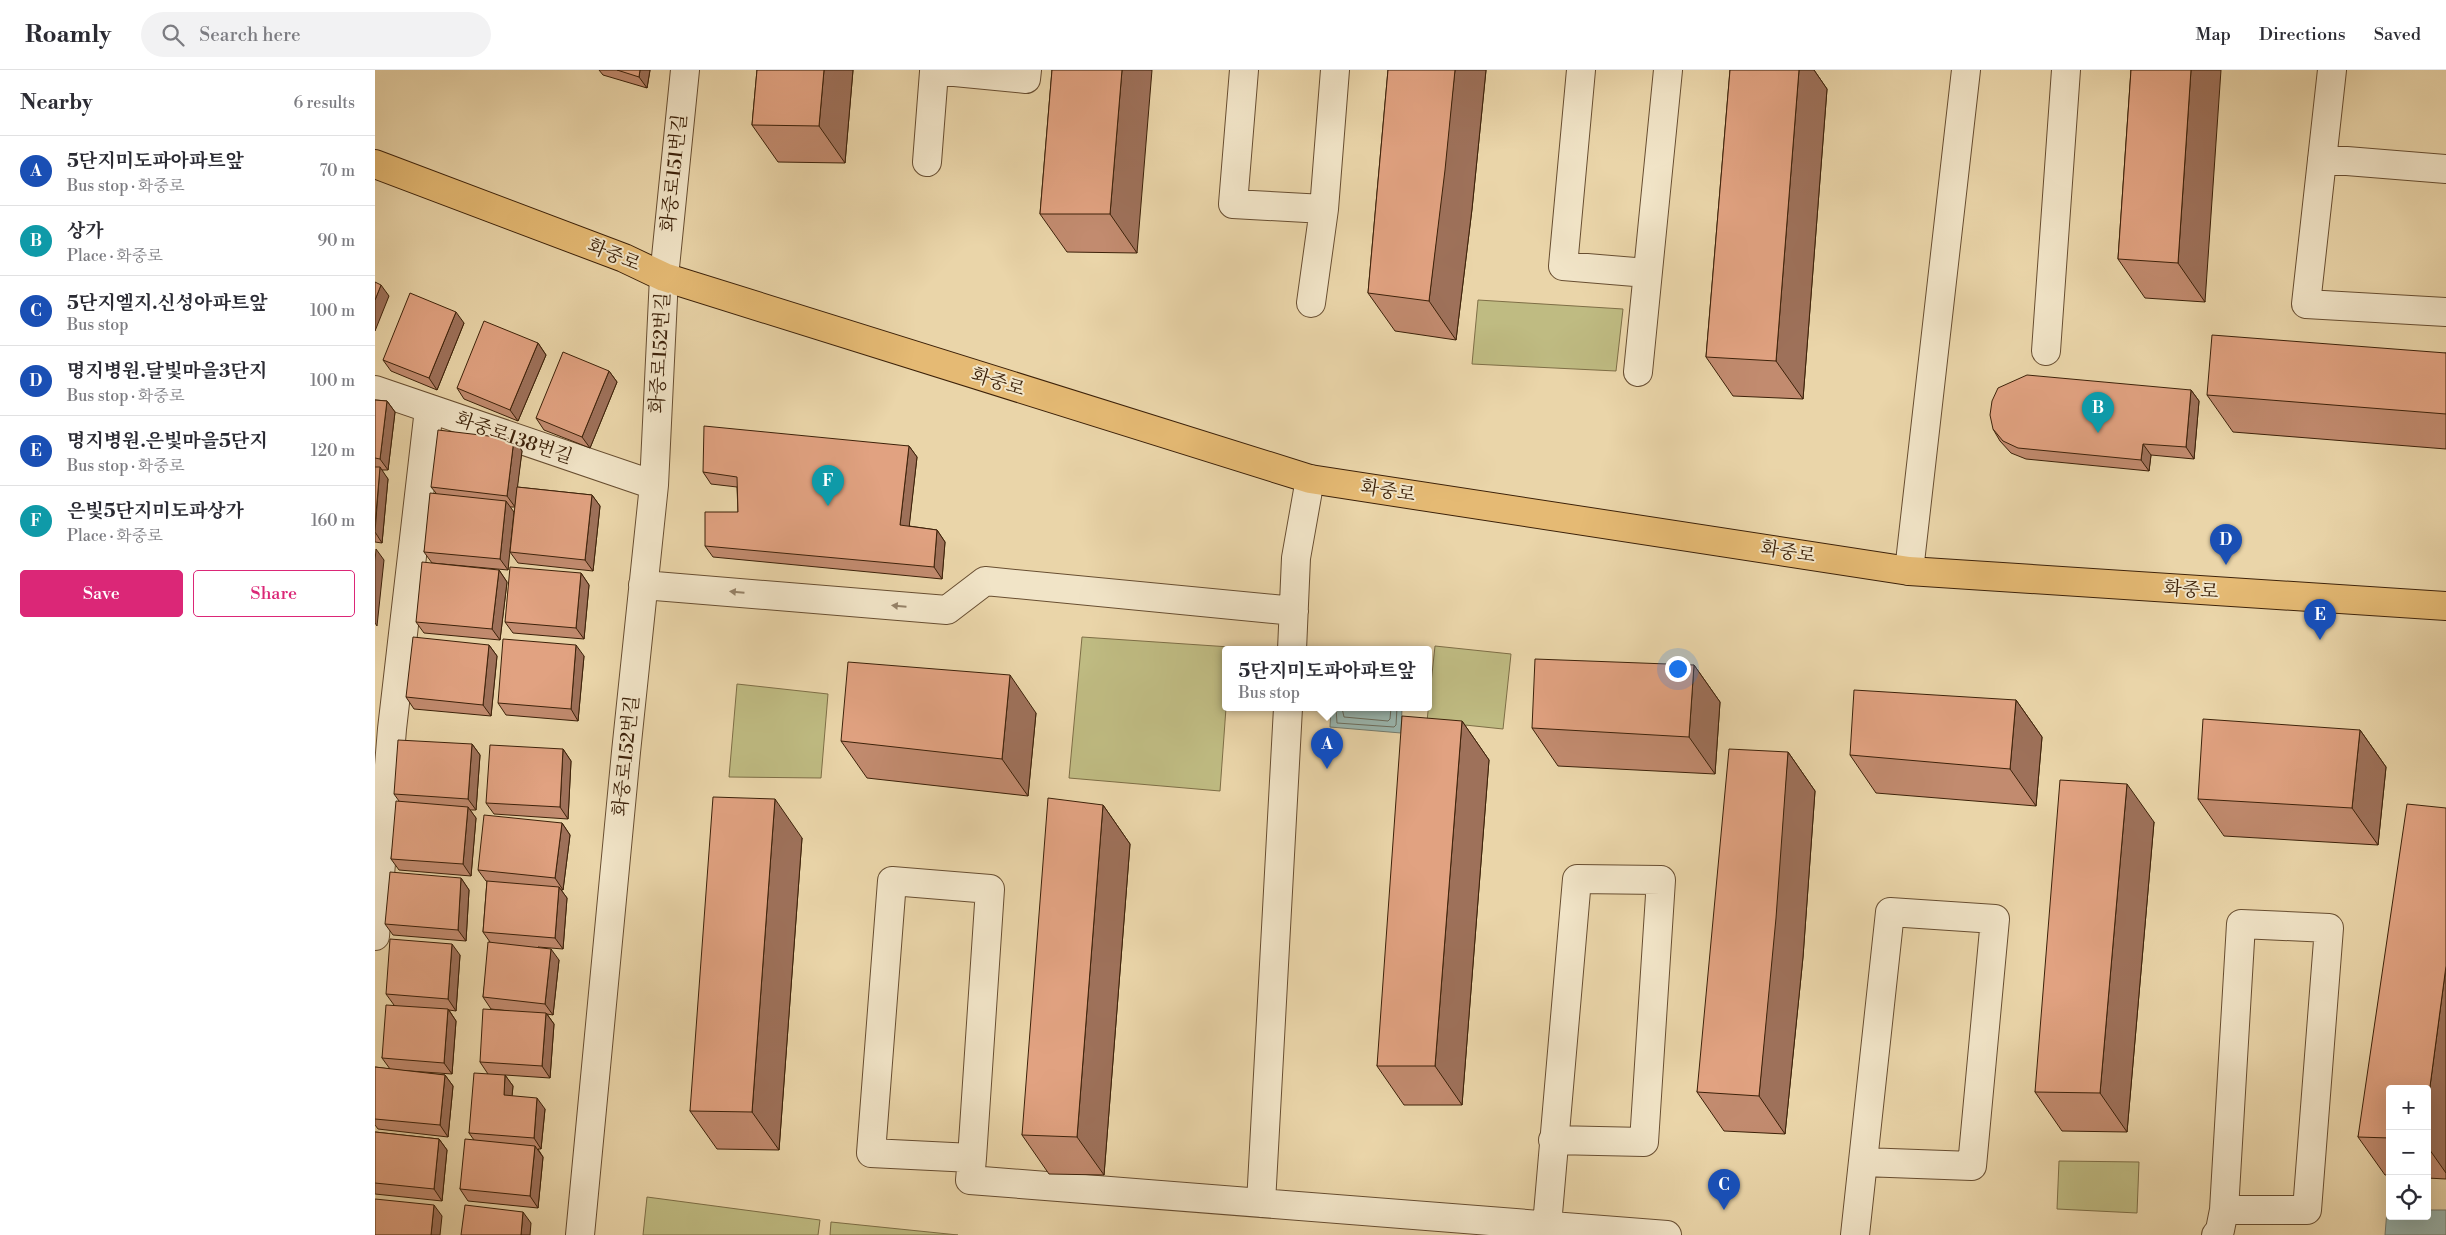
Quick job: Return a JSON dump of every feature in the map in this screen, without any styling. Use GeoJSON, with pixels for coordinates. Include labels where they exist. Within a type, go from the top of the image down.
{"type":"FeatureCollection","features":[{"type":"Feature","properties":{"kind":"main road","name":"화중로"},"geometry":{"type":"LineString","coordinates":[[375,164],[623,258],[663,277],[1310,479],[1909,571],[2446,606]]}},
{"type":"Feature","properties":{"kind":"street","name":"화중로151번길"},"geometry":{"type":"LineString","coordinates":[[663,277],[685,70]]}},
{"type":"Feature","properties":{"kind":"street"},"geometry":{"type":"LineString","coordinates":[[927,162],[934,71],[1026,79],[1027,70]]}},
{"type":"Feature","properties":{"kind":"street"},"geometry":{"type":"LineString","coordinates":[[1244,70],[1233,204],[1324,209]]}},
{"type":"Feature","properties":{"kind":"street"},"geometry":{"type":"LineString","coordinates":[[1311,303],[1324,209],[1335,70]]}},
{"type":"Feature","properties":{"kind":"street"},"geometry":{"type":"LineString","coordinates":[[1581,70],[1563,266],[1647,273]]}},
{"type":"Feature","properties":{"kind":"street"},"geometry":{"type":"LineString","coordinates":[[1638,372],[1668,70]]}},
{"type":"Feature","properties":{"kind":"street"},"geometry":{"type":"LineString","coordinates":[[1909,571],[1966,70]]}},
{"type":"Feature","properties":{"kind":"street"},"geometry":{"type":"LineString","coordinates":[[2046,351],[2066,70]]}},
{"type":"Feature","properties":{"kind":"street"},"geometry":{"type":"LineString","coordinates":[[2332,70],[2306,304],[2446,312]]}},
{"type":"Feature","properties":{"kind":"street"},"geometry":{"type":"LineString","coordinates":[[2322,159],[2446,169]]}},
{"type":"Feature","properties":{"kind":"street","name":"화중로152번길"},"geometry":{"type":"LineString","coordinates":[[580,1235],[653,485],[663,277]]}},
{"type":"Feature","properties":{"kind":"street","name":"화중로138번길"},"geometry":{"type":"LineString","coordinates":[[375,390],[653,485]]}},
{"type":"Feature","properties":{"kind":"street"},"geometry":{"type":"LineString","coordinates":[[375,936],[392,729],[429,409]]}},
{"type":"Feature","properties":{"kind":"street"},"geometry":{"type":"LineString","coordinates":[[1292,646],[1296,558],[1310,479]]}},
{"type":"Feature","properties":{"kind":"street"},"geometry":{"type":"LineString","coordinates":[[643,585],[947,610],[985,582],[1294,611]]}},
{"type":"Feature","properties":{"kind":"street"},"geometry":{"type":"LineString","coordinates":[[1261,1203],[1288,711]]}},
{"type":"Feature","properties":{"kind":"street"},"geometry":{"type":"LineString","coordinates":[[1547,1226],[1553,1140],[1577,878],[1661,880],[1644,1142],[1553,1140]]}},
{"type":"Feature","properties":{"kind":"street"},"geometry":{"type":"LineString","coordinates":[[972,1158],[871,1152],[892,881],[990,889],[972,1158],[970,1180],[1634,1234],[1667,1235]]}},
{"type":"Feature","properties":{"kind":"street"},"geometry":{"type":"LineString","coordinates":[[1855,1235],[1890,912],[1995,919],[1972,1166],[1863,1162]]}},
{"type":"Feature","properties":{"kind":"street"},"geometry":{"type":"LineString","coordinates":[[2241,924],[2329,928],[2307,1210],[2220,1223],[2241,924]]}},
{"type":"Feature","properties":{"kind":"shaded area"},"geometry":{"type":"Polygon","coordinates":[[[1478,300],[1623,309],[1616,371],[1472,364],[1478,300]]]}},
{"type":"Feature","properties":{"kind":"shaded area"},"geometry":{"type":"Polygon","coordinates":[[[1082,637],[1222,646],[1222,711],[1226,711],[1220,791],[1069,778],[1082,637]]]}},
{"type":"Feature","properties":{"kind":"shaded area"},"geometry":{"type":"Polygon","coordinates":[[[1435,646],[1511,654],[1503,729],[1427,721],[1428,711],[1432,711],[1432,674],[1435,646]]]}},
{"type":"Feature","properties":{"kind":"shaded area"},"geometry":{"type":"Polygon","coordinates":[[[737,684],[828,694],[821,778],[729,777],[737,684]]]}},
{"type":"Feature","properties":{"kind":"shaded area"},"geometry":{"type":"Polygon","coordinates":[[[2059,1161],[2139,1162],[2137,1213],[2057,1209],[2059,1161]]]}},
{"type":"Feature","properties":{"kind":"shaded area"},"geometry":{"type":"Polygon","coordinates":[[[647,1197],[820,1220],[818,1235],[643,1235],[647,1197]]]}},
{"type":"Feature","properties":{"kind":"shaded area"},"geometry":{"type":"Polygon","coordinates":[[[831,1222],[958,1235],[830,1235],[831,1222]]]}},
{"type":"Feature","properties":{"kind":"water"},"geometry":{"type":"Polygon","coordinates":[[[1331,711],[1402,711],[1401,733],[1330,727],[1331,711]]]}},
{"type":"Feature","properties":{"kind":"water"},"geometry":{"type":"Polygon","coordinates":[[[2431,1210],[2446,1210],[2446,1235],[2385,1235],[2386,1220],[2431,1220],[2431,1210]]]}},
{"type":"Feature","properties":{"kind":"building"},"geometry":{"type":"Polygon","coordinates":[[[617,70],[640,70],[639,77],[617,70]]]}},
{"type":"Feature","properties":{"kind":"building"},"geometry":{"type":"Polygon","coordinates":[[[757,70],[824,70],[819,126],[752,125],[757,70]]]}},
{"type":"Feature","properties":{"kind":"building"},"geometry":{"type":"Polygon","coordinates":[[[1052,70],[1122,70],[1110,214],[1040,214],[1052,70]]]}},
{"type":"Feature","properties":{"kind":"building"},"geometry":{"type":"Polygon","coordinates":[[[1388,70],[1455,70],[1429,301],[1368,293],[1388,70]]]}},
{"type":"Feature","properties":{"kind":"building"},"geometry":{"type":"Polygon","coordinates":[[[1730,70],[1799,70],[1776,361],[1706,357],[1730,70]]]}},
{"type":"Feature","properties":{"kind":"building"},"geometry":{"type":"Polygon","coordinates":[[[2131,70],[2191,70],[2178,263],[2118,259],[2131,70]]]}},
{"type":"Feature","properties":{"kind":"building"},"geometry":{"type":"Polygon","coordinates":[[[375,282],[381,285],[375,300],[375,282]]]}},
{"type":"Feature","properties":{"kind":"building"},"geometry":{"type":"Polygon","coordinates":[[[410,293],[456,312],[429,378],[383,360],[410,293]]]}},
{"type":"Feature","properties":{"kind":"building"},"geometry":{"type":"Polygon","coordinates":[[[484,321],[538,343],[510,410],[457,388],[484,321]]]}},
{"type":"Feature","properties":{"kind":"building"},"geometry":{"type":"Polygon","coordinates":[[[2212,335],[2446,353],[2446,414],[2207,395],[2212,335]]]}},
{"type":"Feature","properties":{"kind":"building"},"geometry":{"type":"Polygon","coordinates":[[[563,352],[609,371],[582,437],[536,418],[563,352]]]}},
{"type":"Feature","properties":{"kind":"building"},"geometry":{"type":"Polygon","coordinates":[[[2027,375],[2191,390],[2186,447],[2143,444],[2141,460],[2018,448],[2003,441],[1993,429],[1990,415],[1992,401],[1998,388],[2027,375]]]}},
{"type":"Feature","properties":{"kind":"building"},"geometry":{"type":"Polygon","coordinates":[[[375,400],[387,401],[380,459],[375,458],[375,400]]]}},
{"type":"Feature","properties":{"kind":"building"},"geometry":{"type":"Polygon","coordinates":[[[704,426],[909,446],[900,525],[937,530],[934,567],[705,546],[705,512],[738,512],[737,477],[703,472],[704,426]]]}},
{"type":"Feature","properties":{"kind":"building"},"geometry":{"type":"Polygon","coordinates":[[[438,430],[514,439],[507,496],[431,487],[438,430]]]}},
{"type":"Feature","properties":{"kind":"building"},"geometry":{"type":"Polygon","coordinates":[[[375,467],[380,467],[375,525],[375,467]]]}},
{"type":"Feature","properties":{"kind":"building"},"geometry":{"type":"Polygon","coordinates":[[[517,487],[592,495],[585,560],[510,552],[517,487]]]}},
{"type":"Feature","properties":{"kind":"building"},"geometry":{"type":"Polygon","coordinates":[[[430,493],[506,501],[500,559],[424,552],[430,493]]]}},
{"type":"Feature","properties":{"kind":"building"},"geometry":{"type":"Polygon","coordinates":[[[422,562],[499,570],[492,629],[416,622],[422,562]]]}},
{"type":"Feature","properties":{"kind":"building"},"geometry":{"type":"Polygon","coordinates":[[[510,567],[581,573],[576,628],[505,622],[510,567]]]}},
{"type":"Feature","properties":{"kind":"building"},"geometry":{"type":"Polygon","coordinates":[[[413,637],[489,645],[483,705],[406,697],[413,637]]]}},
{"type":"Feature","properties":{"kind":"building"},"geometry":{"type":"Polygon","coordinates":[[[503,639],[576,645],[571,709],[498,703],[503,639]]]}},
{"type":"Feature","properties":{"kind":"building"},"geometry":{"type":"Polygon","coordinates":[[[1535,659],[1694,665],[1689,737],[1532,728],[1535,659]]]}},
{"type":"Feature","properties":{"kind":"building"},"geometry":{"type":"Polygon","coordinates":[[[848,662],[1010,675],[1002,759],[841,741],[848,662]]]}},
{"type":"Feature","properties":{"kind":"building"},"geometry":{"type":"Polygon","coordinates":[[[1854,690],[2016,700],[2010,769],[1850,755],[1854,690]]]}},
{"type":"Feature","properties":{"kind":"building"},"geometry":{"type":"Polygon","coordinates":[[[1402,716],[1462,721],[1435,1066],[1377,1066],[1402,716]]]}},
{"type":"Feature","properties":{"kind":"building"},"geometry":{"type":"Polygon","coordinates":[[[2203,719],[2360,730],[2352,808],[2198,799],[2203,719]]]}},
{"type":"Feature","properties":{"kind":"building"},"geometry":{"type":"Polygon","coordinates":[[[398,740],[472,744],[468,799],[394,794],[398,740]]]}},
{"type":"Feature","properties":{"kind":"building"},"geometry":{"type":"Polygon","coordinates":[[[490,745],[563,749],[560,807],[486,803],[490,745]]]}},
{"type":"Feature","properties":{"kind":"building"},"geometry":{"type":"Polygon","coordinates":[[[1729,749],[1788,752],[1776,918],[1759,1096],[1697,1092],[1729,749]]]}},
{"type":"Feature","properties":{"kind":"building"},"geometry":{"type":"Polygon","coordinates":[[[2060,780],[2127,784],[2100,1093],[2035,1092],[2060,780]]]}},
{"type":"Feature","properties":{"kind":"building"},"geometry":{"type":"Polygon","coordinates":[[[713,797],[775,799],[752,1112],[690,1111],[713,797]]]}},
{"type":"Feature","properties":{"kind":"building"},"geometry":{"type":"Polygon","coordinates":[[[1048,798],[1103,805],[1077,1137],[1022,1135],[1048,798]]]}},
{"type":"Feature","properties":{"kind":"building"},"geometry":{"type":"Polygon","coordinates":[[[396,801],[468,807],[463,864],[391,859],[396,801]]]}},
{"type":"Feature","properties":{"kind":"building"},"geometry":{"type":"Polygon","coordinates":[[[2407,804],[2446,808],[2446,966],[2430,1085],[2386,1085],[2386,1138],[2358,1137],[2407,804]]]}},
{"type":"Feature","properties":{"kind":"building"},"geometry":{"type":"Polygon","coordinates":[[[484,815],[562,823],[555,878],[478,870],[484,815]]]}},
{"type":"Feature","properties":{"kind":"building"},"geometry":{"type":"Polygon","coordinates":[[[390,872],[461,878],[458,930],[385,924],[390,872]]]}},
{"type":"Feature","properties":{"kind":"building"},"geometry":{"type":"Polygon","coordinates":[[[487,881],[559,887],[555,938],[483,932],[487,881]]]}},
{"type":"Feature","properties":{"kind":"building"},"geometry":{"type":"Polygon","coordinates":[[[390,939],[452,944],[448,999],[386,994],[390,939]]]}},
{"type":"Feature","properties":{"kind":"building"},"geometry":{"type":"Polygon","coordinates":[[[488,942],[551,949],[545,1004],[483,997],[488,942]]]}},
{"type":"Feature","properties":{"kind":"building"},"geometry":{"type":"Polygon","coordinates":[[[386,1005],[448,1009],[444,1063],[382,1058],[386,1005]]]}},
{"type":"Feature","properties":{"kind":"building"},"geometry":{"type":"Polygon","coordinates":[[[483,1009],[546,1013],[542,1066],[480,1062],[483,1009]]]}},
{"type":"Feature","properties":{"kind":"building"},"geometry":{"type":"Polygon","coordinates":[[[375,1067],[445,1075],[440,1125],[375,1119],[375,1067]]]}},
{"type":"Feature","properties":{"kind":"building"},"geometry":{"type":"Polygon","coordinates":[[[474,1073],[505,1075],[504,1095],[537,1098],[534,1138],[469,1133],[474,1073]]]}},
{"type":"Feature","properties":{"kind":"building"},"geometry":{"type":"Polygon","coordinates":[[[375,1132],[439,1139],[434,1189],[375,1183],[375,1132]]]}},
{"type":"Feature","properties":{"kind":"building"},"geometry":{"type":"Polygon","coordinates":[[[465,1139],[535,1146],[530,1196],[460,1189],[465,1139]]]}},
{"type":"Feature","properties":{"kind":"building"},"geometry":{"type":"Polygon","coordinates":[[[375,1199],[434,1205],[431,1235],[375,1235],[375,1199]]]}},
{"type":"Feature","properties":{"kind":"building"},"geometry":{"type":"Polygon","coordinates":[[[465,1205],[523,1212],[521,1235],[461,1235],[465,1205]]]}},
{"type":"Feature","properties":{"kind":"place","name":"상가"},"geometry":{"type":"Point","coordinates":[2098,433]}},
{"type":"Feature","properties":{"kind":"place","name":"은빛5단지미도파상가"},"geometry":{"type":"Point","coordinates":[828,506]}},
{"type":"Feature","properties":{"kind":"place","name":"명지병원.달빛마을3단지"},"geometry":{"type":"Point","coordinates":[2226,565]}},
{"type":"Feature","properties":{"kind":"place","name":"명지병원.은빛마을5단지"},"geometry":{"type":"Point","coordinates":[2320,640]}},
{"type":"Feature","properties":{"kind":"place","name":"5단지미도파아파트앞"},"geometry":{"type":"Point","coordinates":[1327,769]}},
{"type":"Feature","properties":{"kind":"place","name":"5단지엘지.신성아파트앞"},"geometry":{"type":"Point","coordinates":[1724,1210]}}]}
